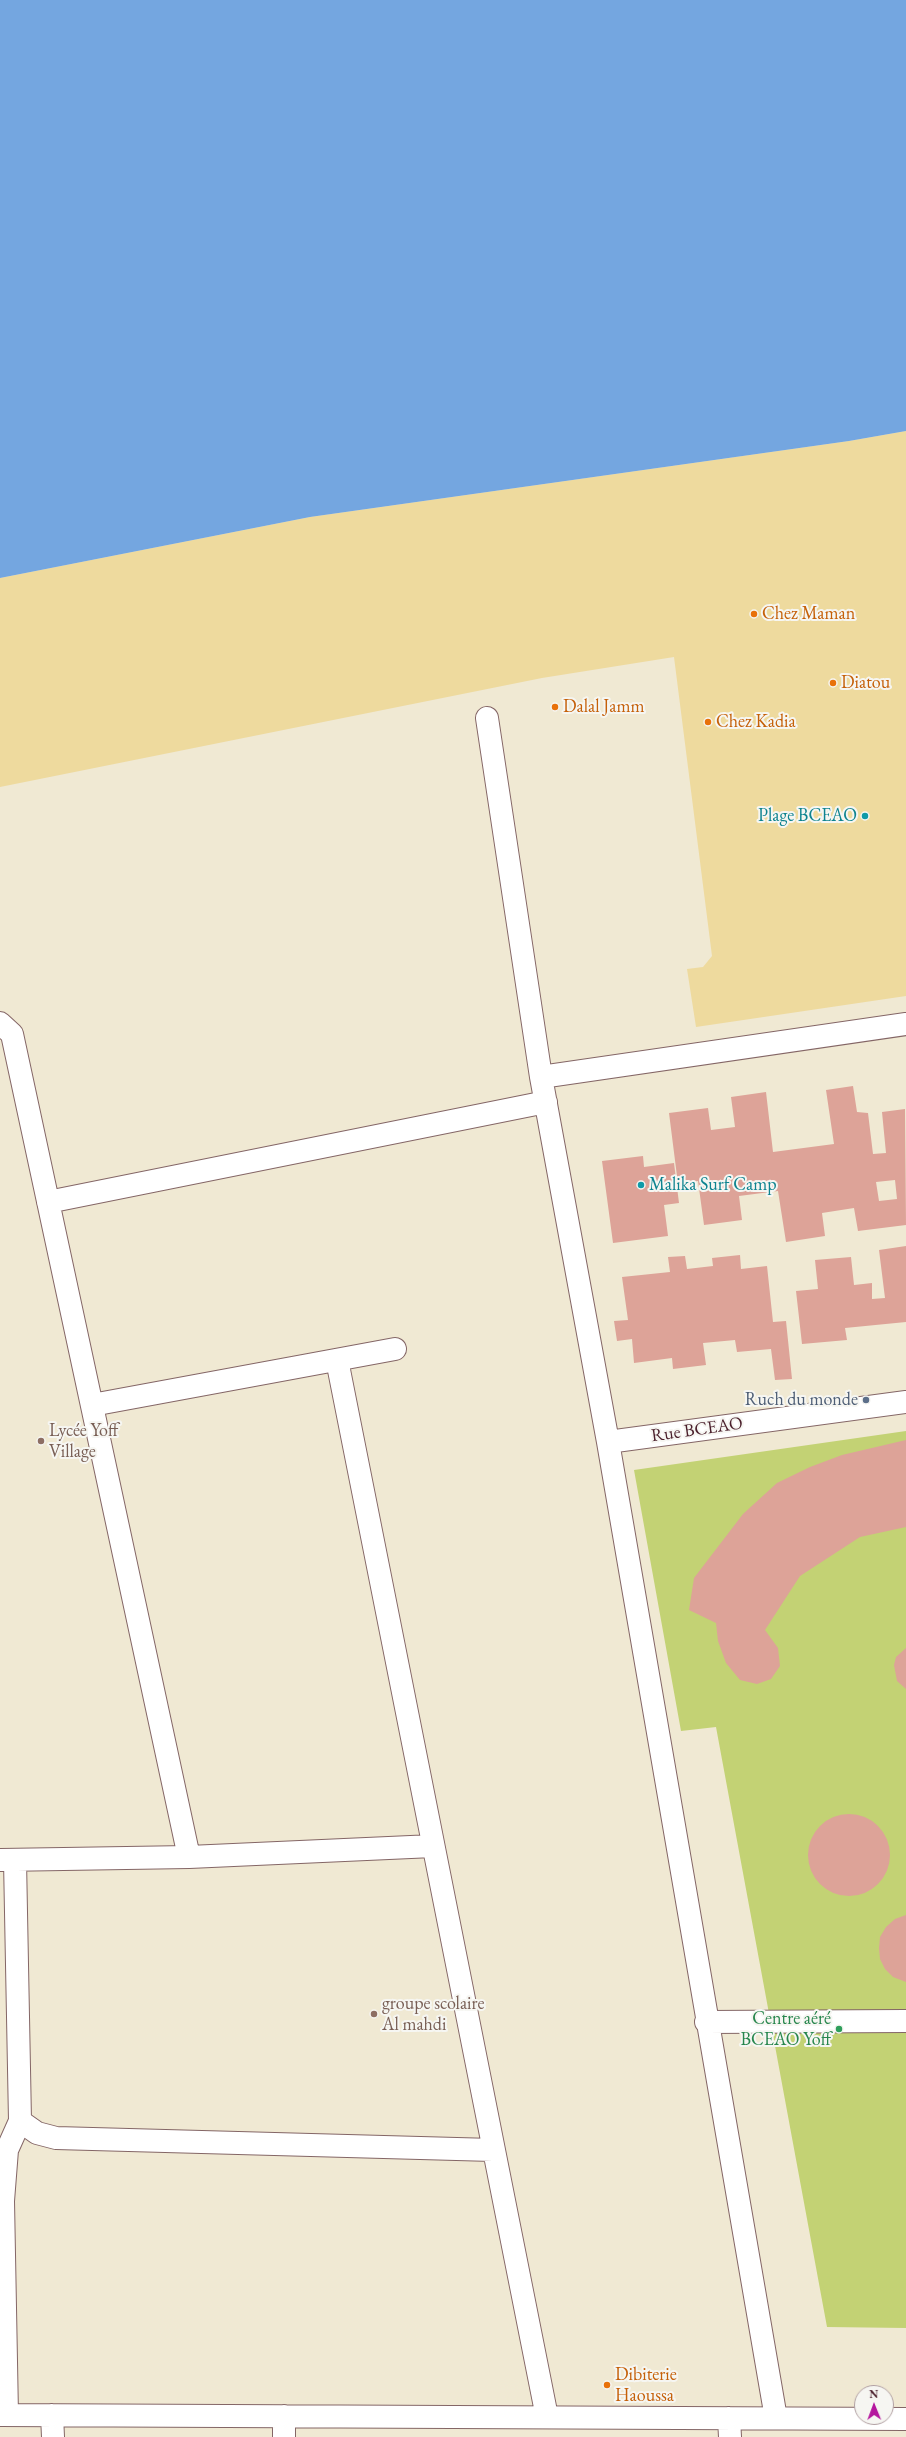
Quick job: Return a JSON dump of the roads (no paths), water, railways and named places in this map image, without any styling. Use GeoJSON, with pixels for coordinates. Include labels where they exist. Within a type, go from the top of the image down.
{"type":"FeatureCollection","features":[{"type":"Feature","properties":{"kind":"street"},"geometry":{"type":"LineString","coordinates":[[487,718],[541,1077],[608,1442],[706,2022],[776,2418]]}},
{"type":"Feature","properties":{"kind":"street"},"geometry":{"type":"LineString","coordinates":[[0,1023],[12,1034],[189,1857]]}},
{"type":"Feature","properties":{"kind":"street"},"geometry":{"type":"LineString","coordinates":[[541,1077],[906,1024]]}},
{"type":"Feature","properties":{"kind":"street"},"geometry":{"type":"LineString","coordinates":[[48,1202],[546,1102]]}},
{"type":"Feature","properties":{"kind":"street"},"geometry":{"type":"LineString","coordinates":[[92,1405],[394,1349]]}},
{"type":"Feature","properties":{"kind":"street"},"geometry":{"type":"LineString","coordinates":[[337,1360],[547,2417]]}},
{"type":"Feature","properties":{"kind":"street","name":"Rue BCEAO"},"geometry":{"type":"LineString","coordinates":[[608,1442],[906,1402]]}},
{"type":"Feature","properties":{"kind":"street"},"geometry":{"type":"LineString","coordinates":[[433,1846],[189,1857],[7,1860],[20,2121],[7,2150],[4,2201],[4,2415],[52,2415],[284,2427],[547,2417],[729,2427],[776,2418],[906,2419]]}},
{"type":"Feature","properties":{"kind":"street"},"geometry":{"type":"LineString","coordinates":[[706,2022],[906,2021]]}},
{"type":"Feature","properties":{"kind":"street"},"geometry":{"type":"LineString","coordinates":[[20,2121],[37,2133],[56,2138],[494,2150]]}},
{"type":"Feature","properties":{"kind":"street"},"geometry":{"type":"LineString","coordinates":[[52,2415],[53,2437]]}},
{"type":"Feature","properties":{"kind":"water"},"geometry":{"type":"Polygon","coordinates":[[[0,0],[906,0],[906,431],[849,441],[310,517],[0,578],[0,0]]]}},
{"type":"Feature","properties":{"kind":"place","name":"Chez Maman"},"geometry":{"type":"Point","coordinates":[754,614]}},
{"type":"Feature","properties":{"kind":"place","name":"Diatou"},"geometry":{"type":"Point","coordinates":[833,683]}},
{"type":"Feature","properties":{"kind":"place","name":"Dalal Jamm"},"geometry":{"type":"Point","coordinates":[555,707]}},
{"type":"Feature","properties":{"kind":"place","name":"Chez Kadia"},"geometry":{"type":"Point","coordinates":[708,722]}},
{"type":"Feature","properties":{"kind":"place","name":"Plage BCEAO"},"geometry":{"type":"Point","coordinates":[865,816]}},
{"type":"Feature","properties":{"kind":"place","name":"Malika Surf Camp"},"geometry":{"type":"Point","coordinates":[641,1185]}},
{"type":"Feature","properties":{"kind":"place","name":"Ruch du monde"},"geometry":{"type":"Point","coordinates":[866,1400]}},
{"type":"Feature","properties":{"kind":"place","name":"Lycée Yoff Village"},"geometry":{"type":"Point","coordinates":[41,1441]}},
{"type":"Feature","properties":{"kind":"place","name":"groupe scolaire Al mahdi"},"geometry":{"type":"Point","coordinates":[374,2014]}},
{"type":"Feature","properties":{"kind":"place","name":"Centre aéré BCEAO Yoff"},"geometry":{"type":"Point","coordinates":[839,2029]}},
{"type":"Feature","properties":{"kind":"place","name":"Dibiterie Haoussa"},"geometry":{"type":"Point","coordinates":[607,2385]}}]}
